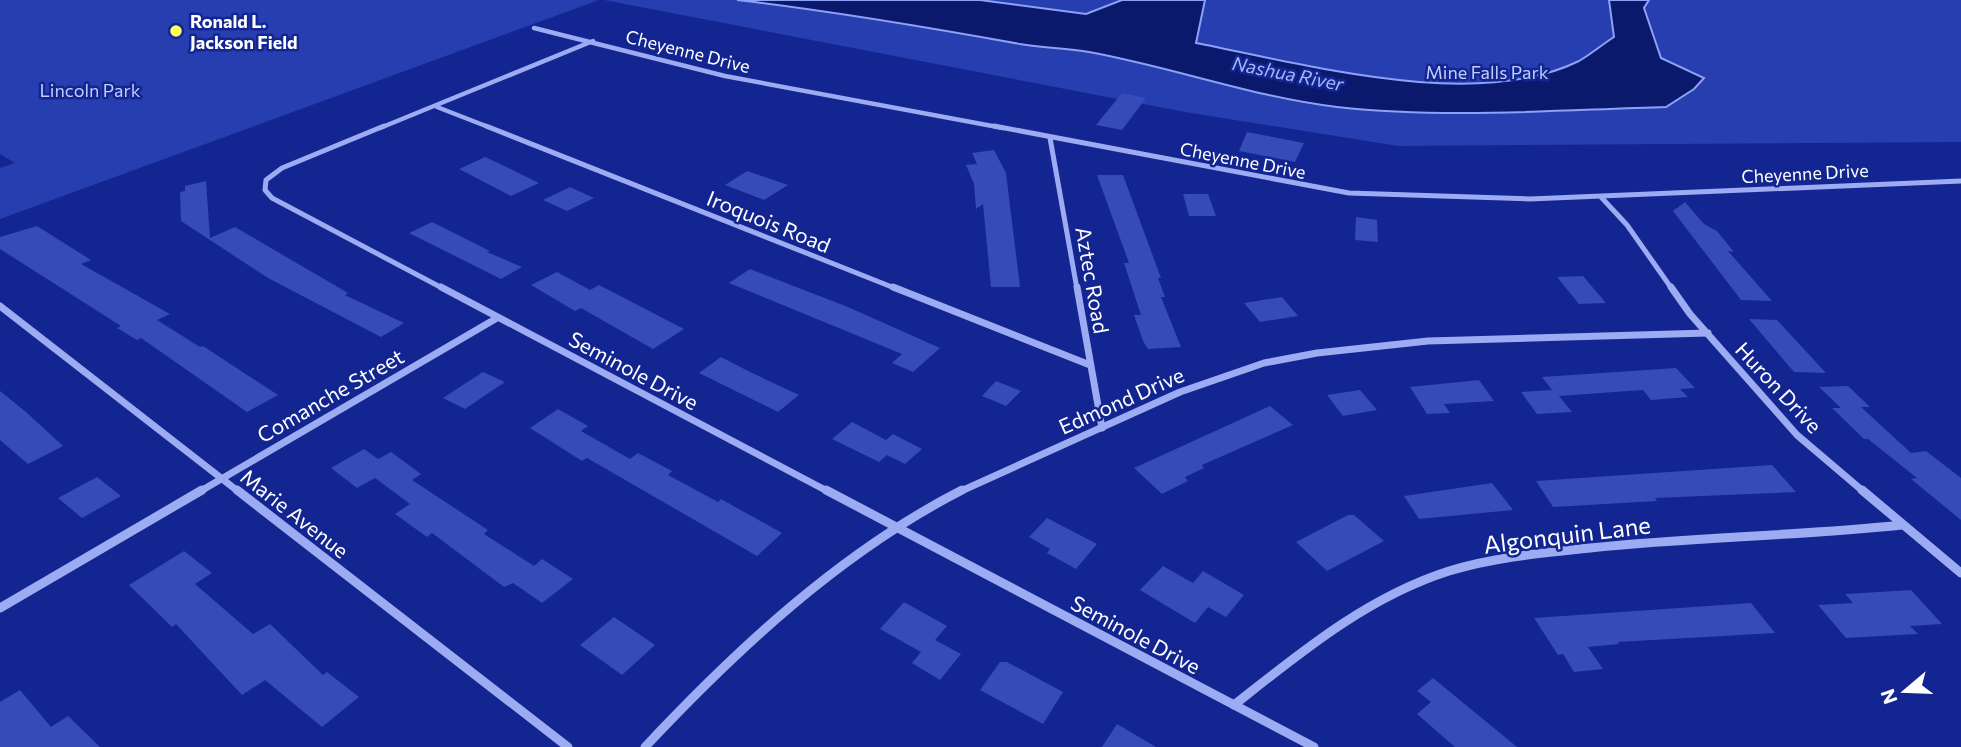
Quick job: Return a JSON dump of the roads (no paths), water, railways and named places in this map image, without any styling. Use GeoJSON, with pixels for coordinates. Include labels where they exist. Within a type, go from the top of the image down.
{"type":"FeatureCollection","features":[{"type":"Feature","properties":{"kind":"street","name":"Cheyenne Drive"},"geometry":{"type":"LineString","coordinates":[[534,28],[725,76],[1349,193],[1463,198],[1601,197],[1961,181]]}},
{"type":"Feature","properties":{"kind":"street","name":"Seminole Drive"},"geometry":{"type":"LineString","coordinates":[[593,41],[282,168],[266,180],[265,190],[272,198],[497,318],[1314,747]]}},
{"type":"Feature","properties":{"kind":"street","name":"Iroquois Road"},"geometry":{"type":"LineString","coordinates":[[436,106],[1090,365]]}},
{"type":"Feature","properties":{"kind":"street","name":"Aztec Road"},"geometry":{"type":"LineString","coordinates":[[1050,138],[1102,428]]}},
{"type":"Feature","properties":{"kind":"street","name":"Huron Drive"},"geometry":{"type":"LineString","coordinates":[[1601,197],[1627,225],[1690,314],[1797,435],[1961,573]]}},
{"type":"Feature","properties":{"kind":"street","name":"Marie Avenue"},"geometry":{"type":"LineString","coordinates":[[0,306],[568,747]]}},
{"type":"Feature","properties":{"kind":"street","name":"Comanche Street"},"geometry":{"type":"LineString","coordinates":[[0,608],[497,318]]}},
{"type":"Feature","properties":{"kind":"street","name":"Edmond Drive"},"geometry":{"type":"LineString","coordinates":[[645,747],[724,665],[898,528],[940,502],[1212,379],[1262,363],[1313,354],[1422,342],[1708,333]]}},
{"type":"Feature","properties":{"kind":"street","name":"Algonquin Lane"},"geometry":{"type":"LineString","coordinates":[[1234,705],[1330,630],[1390,597],[1447,572],[1507,557],[1640,542],[1835,532],[1902,525]]}},
{"type":"Feature","properties":{"kind":"water","name":"Nashua River"},"geometry":{"type":"Polygon","coordinates":[[[737,0],[980,0],[1086,14],[1122,0],[1205,0],[1196,43],[1389,79],[1491,83],[1537,76],[1579,61],[1614,37],[1609,0],[1649,0],[1644,8],[1661,58],[1704,78],[1694,89],[1666,107],[1502,113],[1378,111],[1274,96],[1089,52],[737,0]]]}},
{"type":"Feature","properties":{"kind":"place","name":"Ronald L. Jackson Field"},"geometry":{"type":"Point","coordinates":[176,31]}},
{"type":"Feature","properties":{"kind":"park label","name":"Mine Falls Park"},"geometry":{"type":"Point","coordinates":[1487,72]}},
{"type":"Feature","properties":{"kind":"park label","name":"Lincoln Park"},"geometry":{"type":"Point","coordinates":[90,90]}}]}
